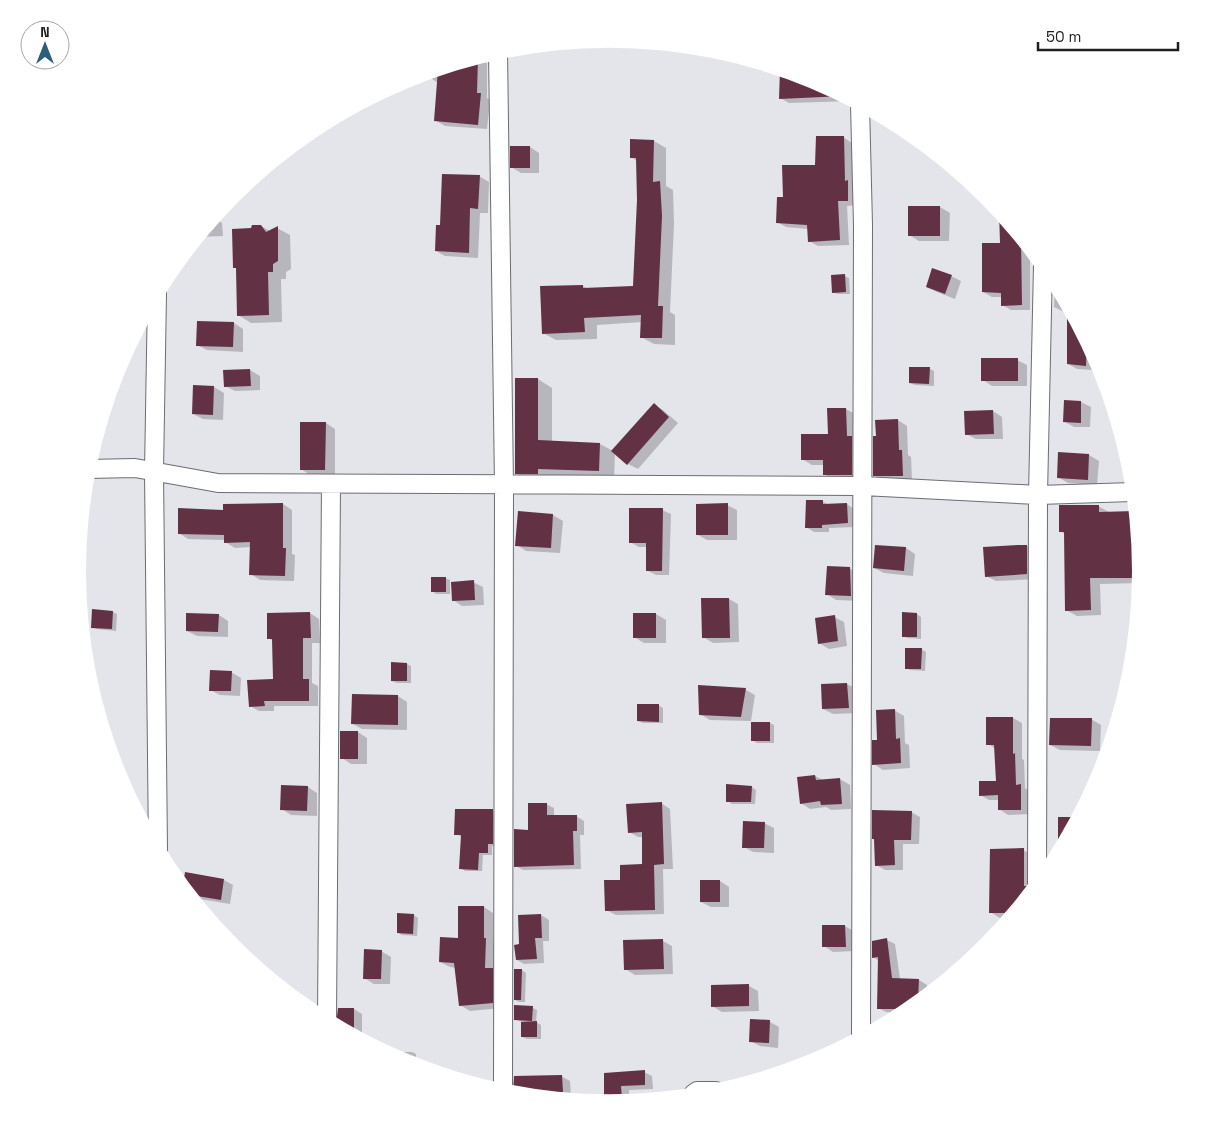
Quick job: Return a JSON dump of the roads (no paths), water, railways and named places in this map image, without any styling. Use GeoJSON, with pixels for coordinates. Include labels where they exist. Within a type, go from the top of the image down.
{"type":"FeatureCollection","features":[{"type":"Feature","properties":{"kind":"street"},"geometry":{"type":"LineString","coordinates":[[498,60],[504,484],[503,1082]]}},
{"type":"Feature","properties":{"kind":"street"},"geometry":{"type":"LineString","coordinates":[[860,112],[863,225],[861,1028]]}},
{"type":"Feature","properties":{"kind":"street"},"geometry":{"type":"LineString","coordinates":[[1037,871],[1038,495],[1043,278]]}},
{"type":"Feature","properties":{"kind":"street"},"geometry":{"type":"LineString","coordinates":[[157,308],[154,472],[158,835]]}},
{"type":"Feature","properties":{"kind":"street"},"geometry":{"type":"LineString","coordinates":[[96,469],[135,468],[218,483],[863,486],[1038,495],[1126,492]]}},
{"type":"Feature","properties":{"kind":"street"},"geometry":{"type":"LineString","coordinates":[[327,1011],[331,484]]}}]}
